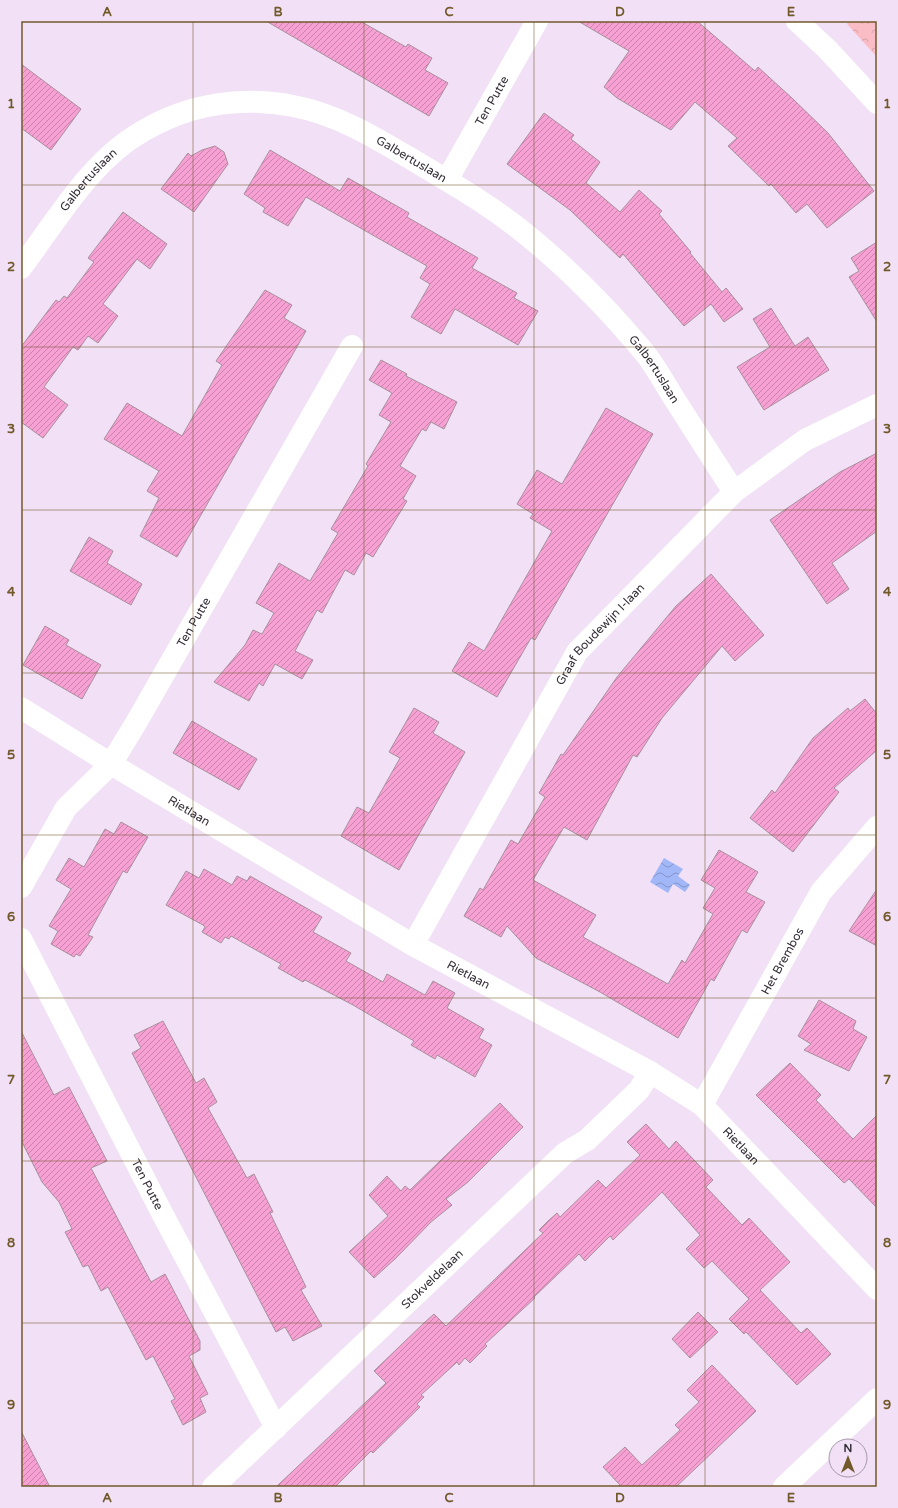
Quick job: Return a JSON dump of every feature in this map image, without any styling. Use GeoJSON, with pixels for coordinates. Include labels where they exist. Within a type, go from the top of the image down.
{"type":"FeatureCollection","features":[{"type":"Feature","properties":{"kind":"street","name":"Ten Putte"},"geometry":{"type":"LineString","coordinates":[[446,180],[537,21]]}},
{"type":"Feature","properties":{"kind":"street"},"geometry":{"type":"LineString","coordinates":[[797,21],[827,49],[877,103]]}},
{"type":"Feature","properties":{"kind":"street","name":"Galbertuslaan"},"geometry":{"type":"LineString","coordinates":[[21,268],[82,186],[113,152],[148,128],[174,116],[198,108],[230,102],[258,102],[306,109],[335,119],[372,136],[446,180],[526,234],[591,292],[647,355],[734,492]]}},
{"type":"Feature","properties":{"kind":"street","name":"Ten Putte"},"geometry":{"type":"LineString","coordinates":[[21,887],[66,808],[111,764],[352,346]]}},
{"type":"Feature","properties":{"kind":"street","name":"Graaf Boudewijn I-laan"},"geometry":{"type":"LineString","coordinates":[[412,945],[576,652],[734,492],[805,440],[877,405]]}},
{"type":"Feature","properties":{"kind":"street","name":"Rietlaan"},"geometry":{"type":"LineString","coordinates":[[21,708],[111,764],[412,945],[650,1072],[702,1105],[877,1289]]}},
{"type":"Feature","properties":{"kind":"street","name":"Het Brembos"},"geometry":{"type":"LineString","coordinates":[[702,1105],[821,892],[877,827]]}},
{"type":"Feature","properties":{"kind":"street","name":"Ten Putte"},"geometry":{"type":"LineString","coordinates":[[21,939],[162,1213],[276,1428]]}},
{"type":"Feature","properties":{"kind":"street","name":"Stokveldelaan"},"geometry":{"type":"LineString","coordinates":[[213,1487],[565,1153],[587,1140],[639,1090],[650,1072]]}},
{"type":"Feature","properties":{"kind":"street"},"geometry":{"type":"LineString","coordinates":[[784,1487],[877,1399]]}},
{"type":"Feature","properties":{"kind":"green space"},"geometry":{"type":"Polygon","coordinates":[[[851,21],[877,21],[877,57],[847,24],[851,21]]]}},
{"type":"Feature","properties":{"kind":"water"},"geometry":{"type":"Polygon","coordinates":[[[664,858],[683,869],[678,876],[690,885],[685,892],[673,884],[668,893],[650,882],[664,858]]]}},
{"type":"Feature","properties":{"kind":"building"},"geometry":{"type":"Polygon","coordinates":[[[266,21],[360,21],[406,47],[408,44],[432,58],[425,70],[448,83],[429,116],[266,21]]]}},
{"type":"Feature","properties":{"kind":"building"},"geometry":{"type":"Polygon","coordinates":[[[578,21],[697,21],[755,71],[758,67],[793,99],[828,133],[874,191],[827,228],[807,204],[796,213],[771,184],[769,186],[728,146],[737,138],[695,102],[671,130],[617,98],[604,87],[629,51],[578,21]]]}},
{"type":"Feature","properties":{"kind":"building"},"geometry":{"type":"Polygon","coordinates":[[[21,64],[81,109],[51,150],[21,128],[21,64]]]}},
{"type":"Feature","properties":{"kind":"building"},"geometry":{"type":"Polygon","coordinates":[[[544,113],[574,135],[571,139],[600,162],[586,183],[620,212],[639,190],[662,211],[659,214],[722,292],[726,288],[743,309],[724,322],[711,304],[684,326],[623,254],[620,258],[570,210],[507,164],[544,113]]]}},
{"type":"Feature","properties":{"kind":"building"},"geometry":{"type":"Polygon","coordinates":[[[215,146],[224,152],[228,164],[194,212],[161,189],[188,153],[191,156],[202,150],[215,146]]]}},
{"type":"Feature","properties":{"kind":"building"},"geometry":{"type":"Polygon","coordinates":[[[270,150],[340,191],[348,178],[409,213],[407,217],[478,258],[472,268],[517,293],[514,298],[538,311],[518,345],[455,309],[441,334],[411,317],[430,284],[420,278],[427,266],[306,197],[288,226],[263,212],[265,208],[244,194],[270,150]]]}},
{"type":"Feature","properties":{"kind":"building"},"geometry":{"type":"Polygon","coordinates":[[[123,212],[167,244],[150,269],[137,259],[103,304],[118,316],[98,343],[88,336],[78,350],[73,347],[44,387],[68,405],[43,438],[21,422],[21,347],[56,300],[59,302],[64,296],[67,298],[94,262],[88,258],[123,212]]]}},
{"type":"Feature","properties":{"kind":"building"},"geometry":{"type":"Polygon","coordinates":[[[877,242],[877,322],[849,277],[859,271],[851,258],[877,242]]]}},
{"type":"Feature","properties":{"kind":"building"},"geometry":{"type":"Polygon","coordinates":[[[265,290],[292,305],[284,318],[306,331],[177,557],[140,536],[159,498],[147,491],[159,471],[104,439],[127,403],[182,436],[222,365],[216,361],[265,290]]]}},
{"type":"Feature","properties":{"kind":"building"},"geometry":{"type":"Polygon","coordinates":[[[771,308],[795,346],[808,337],[829,370],[764,410],[737,367],[770,347],[753,319],[771,308]]]}},
{"type":"Feature","properties":{"kind":"building"},"geometry":{"type":"Polygon","coordinates":[[[381,360],[407,374],[406,376],[457,402],[444,429],[431,422],[426,431],[422,429],[400,466],[416,476],[403,499],[407,501],[373,557],[366,553],[354,575],[345,570],[322,613],[317,610],[295,651],[313,660],[302,679],[275,664],[263,686],[259,683],[249,701],[214,682],[245,645],[253,630],[262,634],[274,613],[256,603],[279,563],[310,581],[338,533],[331,529],[368,466],[366,464],[391,422],[379,415],[392,393],[369,380],[381,360]]]}},
{"type":"Feature","properties":{"kind":"building"},"geometry":{"type":"Polygon","coordinates":[[[606,408],[653,434],[535,640],[531,638],[497,697],[452,671],[469,642],[484,651],[552,531],[530,518],[533,514],[517,504],[537,470],[562,484],[606,408]]]}},
{"type":"Feature","properties":{"kind":"building"},"geometry":{"type":"Polygon","coordinates":[[[877,453],[877,531],[832,563],[849,589],[827,604],[770,520],[840,472],[877,453]]]}},
{"type":"Feature","properties":{"kind":"building"},"geometry":{"type":"Polygon","coordinates":[[[89,537],[113,551],[107,563],[142,584],[131,605],[70,571],[89,537]]]}},
{"type":"Feature","properties":{"kind":"building"},"geometry":{"type":"Polygon","coordinates":[[[711,574],[764,635],[735,661],[722,646],[662,718],[637,757],[633,755],[587,840],[564,827],[533,880],[596,915],[583,937],[668,984],[682,960],[685,963],[713,914],[703,908],[715,888],[701,880],[719,850],[758,872],[746,892],[765,902],[747,933],[742,930],[714,981],[711,979],[678,1038],[600,992],[536,958],[507,926],[501,937],[464,916],[480,888],[483,890],[511,840],[518,844],[545,797],[539,793],[561,754],[563,755],[617,677],[676,606],[711,574]]]}},
{"type":"Feature","properties":{"kind":"building"},"geometry":{"type":"Polygon","coordinates":[[[45,626],[69,640],[66,645],[101,665],[82,699],[23,665],[45,626]]]}},
{"type":"Feature","properties":{"kind":"building"},"geometry":{"type":"Polygon","coordinates":[[[865,699],[877,714],[877,750],[834,788],[839,792],[793,852],[750,818],[772,790],[775,793],[813,738],[848,708],[850,711],[865,699]]]}},
{"type":"Feature","properties":{"kind":"building"},"geometry":{"type":"Polygon","coordinates":[[[414,708],[439,722],[433,733],[465,752],[399,870],[341,836],[357,807],[369,813],[400,758],[389,752],[414,708]]]}},
{"type":"Feature","properties":{"kind":"building"},"geometry":{"type":"Polygon","coordinates":[[[192,721],[257,759],[239,790],[173,753],[192,721]]]}},
{"type":"Feature","properties":{"kind":"building"},"geometry":{"type":"Polygon","coordinates":[[[121,822],[148,837],[127,873],[123,871],[88,935],[93,937],[80,956],[76,954],[74,957],[51,944],[58,931],[49,926],[71,889],[56,880],[69,858],[84,867],[105,829],[114,834],[121,822]]]}},
{"type":"Feature","properties":{"kind":"building"},"geometry":{"type":"Polygon","coordinates":[[[204,869],[232,885],[237,876],[247,881],[250,876],[322,917],[313,932],[351,953],[346,961],[383,982],[387,974],[425,995],[433,981],[455,993],[447,1008],[484,1029],[479,1038],[492,1045],[475,1077],[437,1055],[435,1059],[411,1045],[414,1041],[353,1005],[305,980],[303,982],[278,968],[281,964],[231,936],[229,939],[225,937],[221,943],[202,932],[205,927],[203,925],[166,905],[186,871],[199,878],[204,869]]]}},
{"type":"Feature","properties":{"kind":"building"},"geometry":{"type":"Polygon","coordinates":[[[877,889],[877,946],[849,931],[877,889]]]}},
{"type":"Feature","properties":{"kind":"building"},"geometry":{"type":"Polygon","coordinates":[[[819,1000],[856,1021],[853,1029],[867,1037],[849,1071],[804,1050],[811,1044],[798,1036],[819,1000]]]}},
{"type":"Feature","properties":{"kind":"building"},"geometry":{"type":"Polygon","coordinates":[[[163,1021],[196,1083],[204,1078],[217,1102],[208,1108],[247,1178],[254,1174],[273,1212],[270,1213],[306,1287],[301,1290],[322,1326],[293,1341],[285,1327],[276,1332],[132,1053],[141,1048],[134,1035],[163,1021]]]}},
{"type":"Feature","properties":{"kind":"building"},"geometry":{"type":"Polygon","coordinates":[[[21,1031],[54,1095],[69,1087],[107,1161],[91,1168],[151,1282],[165,1274],[200,1341],[200,1350],[189,1356],[208,1394],[200,1398],[206,1412],[183,1425],[171,1401],[175,1399],[153,1356],[146,1360],[108,1287],[101,1291],[88,1265],[83,1267],[65,1232],[72,1229],[59,1202],[42,1182],[21,1140],[21,1031]]]}},
{"type":"Feature","properties":{"kind":"building"},"geometry":{"type":"Polygon","coordinates":[[[790,1063],[821,1095],[816,1100],[853,1139],[877,1115],[877,1208],[849,1179],[844,1183],[756,1095],[790,1063]]]}},
{"type":"Feature","properties":{"kind":"building"},"geometry":{"type":"Polygon","coordinates":[[[500,1103],[523,1127],[468,1182],[446,1199],[452,1205],[431,1222],[374,1278],[349,1252],[388,1216],[369,1195],[387,1176],[401,1191],[405,1186],[410,1190],[500,1103]]]}},
{"type":"Feature","properties":{"kind":"building"},"geometry":{"type":"Polygon","coordinates":[[[646,1124],[669,1149],[676,1141],[713,1180],[706,1187],[742,1225],[749,1218],[790,1262],[760,1290],[801,1333],[807,1328],[831,1354],[797,1385],[746,1332],[744,1334],[729,1319],[749,1299],[712,1261],[704,1268],[686,1249],[700,1235],[662,1192],[613,1240],[610,1236],[585,1261],[579,1254],[534,1297],[535,1298],[485,1344],[487,1346],[470,1363],[465,1358],[459,1365],[457,1362],[421,1395],[424,1397],[417,1404],[420,1407],[373,1453],[371,1451],[335,1487],[276,1487],[386,1383],[374,1371],[425,1322],[434,1314],[446,1326],[543,1233],[539,1230],[557,1213],[560,1217],[598,1180],[606,1188],[640,1155],[627,1142],[646,1124]]]}},
{"type":"Feature","properties":{"kind":"building"},"geometry":{"type":"Polygon","coordinates":[[[698,1312],[718,1332],[690,1358],[672,1339],[698,1312]]]}},
{"type":"Feature","properties":{"kind":"building"},"geometry":{"type":"Polygon","coordinates":[[[712,1365],[756,1411],[676,1487],[617,1487],[620,1485],[603,1467],[625,1447],[642,1465],[680,1430],[675,1425],[699,1402],[687,1390],[712,1365]]]}},
{"type":"Feature","properties":{"kind":"building"},"geometry":{"type":"Polygon","coordinates":[[[21,1431],[50,1487],[21,1487],[21,1431]]]}}]}
